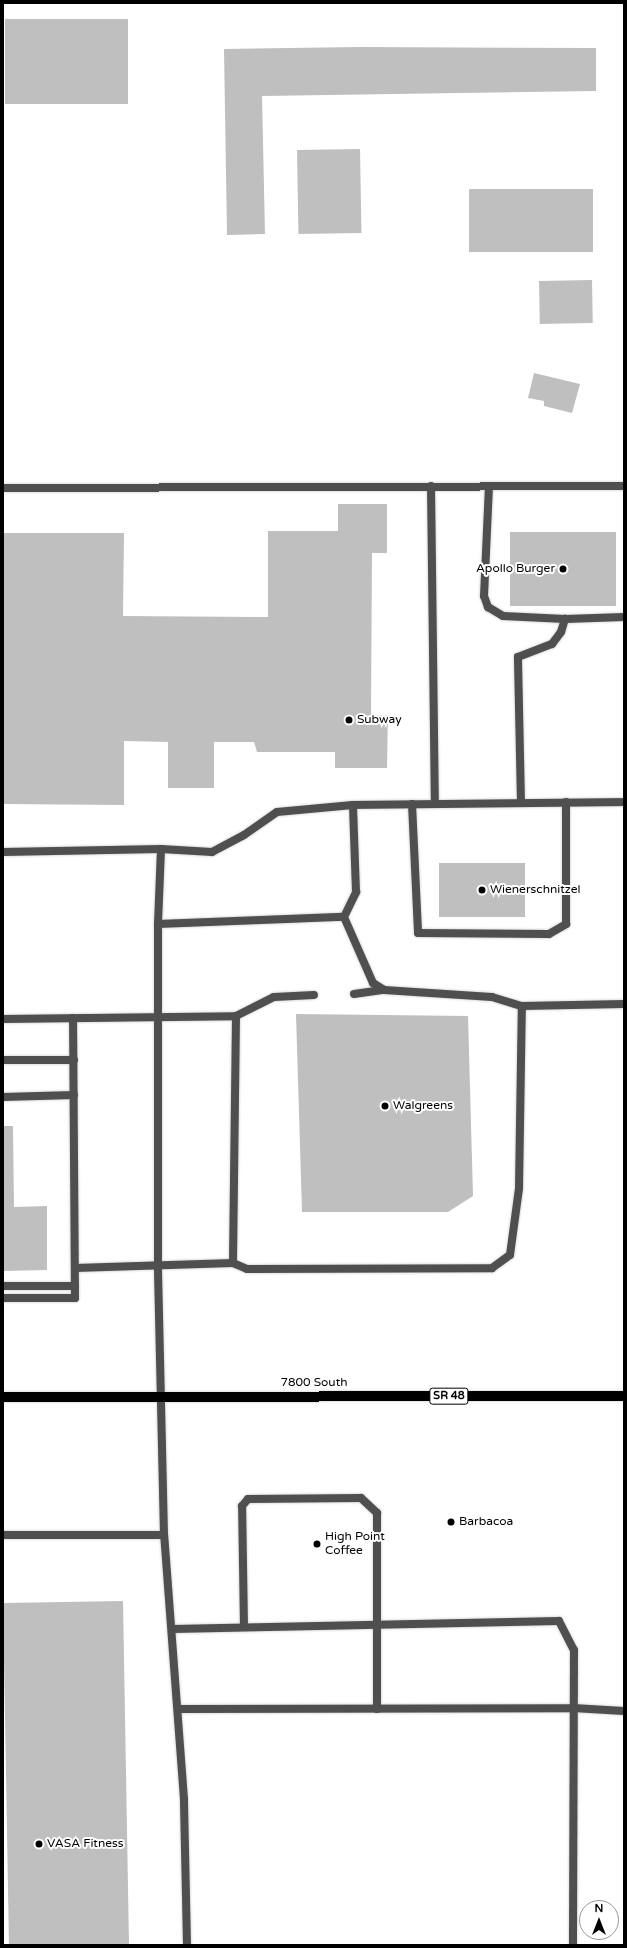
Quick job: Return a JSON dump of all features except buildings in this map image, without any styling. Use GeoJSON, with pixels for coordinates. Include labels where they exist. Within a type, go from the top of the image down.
{"type":"FeatureCollection","features":[{"type":"Feature","properties":{"kind":"main road","name":"7800 South"},"geometry":{"type":"LineString","coordinates":[[3,1397],[624,1396]]}},
{"type":"Feature","properties":{"kind":"lane"},"geometry":{"type":"LineString","coordinates":[[431,486],[435,804]]}},
{"type":"Feature","properties":{"kind":"lane"},"geometry":{"type":"LineString","coordinates":[[489,486],[484,596],[488,607],[503,616],[565,619],[624,617]]}},
{"type":"Feature","properties":{"kind":"lane"},"geometry":{"type":"LineString","coordinates":[[3,488],[624,486]]}},
{"type":"Feature","properties":{"kind":"lane"},"geometry":{"type":"LineString","coordinates":[[521,803],[518,657],[552,644],[561,632],[565,619]]}},
{"type":"Feature","properties":{"kind":"lane"},"geometry":{"type":"LineString","coordinates":[[412,804],[418,933],[549,934],[566,924],[566,802]]}},
{"type":"Feature","properties":{"kind":"lane"},"geometry":{"type":"LineString","coordinates":[[3,852],[161,849],[212,852],[244,835],[277,812],[353,805],[624,802]]}},
{"type":"Feature","properties":{"kind":"lane"},"geometry":{"type":"LineString","coordinates":[[353,805],[356,892],[344,917],[373,983],[384,990]]}},
{"type":"Feature","properties":{"kind":"lane"},"geometry":{"type":"LineString","coordinates":[[161,849],[158,924],[158,1267],[164,1535],[173,1629],[178,1709],[187,1945]]}},
{"type":"Feature","properties":{"kind":"lane"},"geometry":{"type":"LineString","coordinates":[[158,924],[344,917]]}},
{"type":"Feature","properties":{"kind":"lane"},"geometry":{"type":"LineString","coordinates":[[354,994],[384,990],[492,997],[522,1006],[624,1004]]}},
{"type":"Feature","properties":{"kind":"lane"},"geometry":{"type":"LineString","coordinates":[[3,1019],[236,1016],[274,997],[314,995]]}},
{"type":"Feature","properties":{"kind":"lane"},"geometry":{"type":"LineString","coordinates":[[75,1268],[158,1267],[233,1263],[247,1269],[492,1268],[510,1255],[519,1188],[522,1006]]}},
{"type":"Feature","properties":{"kind":"lane"},"geometry":{"type":"LineString","coordinates":[[233,1263],[236,1016]]}},
{"type":"Feature","properties":{"kind":"lane"},"geometry":{"type":"LineString","coordinates":[[3,1298],[75,1298],[73,1018]]}},
{"type":"Feature","properties":{"kind":"lane"},"geometry":{"type":"LineString","coordinates":[[3,1060],[74,1060]]}},
{"type":"Feature","properties":{"kind":"lane"},"geometry":{"type":"LineString","coordinates":[[3,1097],[74,1095]]}},
{"type":"Feature","properties":{"kind":"lane"},"geometry":{"type":"LineString","coordinates":[[3,1286],[75,1286]]}},
{"type":"Feature","properties":{"kind":"lane"},"geometry":{"type":"LineString","coordinates":[[244,1627],[242,1506],[248,1500],[361,1498],[377,1513],[377,1709]]}},
{"type":"Feature","properties":{"kind":"lane"},"geometry":{"type":"LineString","coordinates":[[3,1535],[164,1535]]}},
{"type":"Feature","properties":{"kind":"lane"},"geometry":{"type":"LineString","coordinates":[[173,1629],[559,1621],[574,1650],[572,1945]]}},
{"type":"Feature","properties":{"kind":"lane"},"geometry":{"type":"LineString","coordinates":[[178,1709],[573,1708],[624,1711]]}},
{"type":"Feature","properties":{"kind":"place","name":"Apollo Burger"},"geometry":{"type":"Point","coordinates":[563,569]}},
{"type":"Feature","properties":{"kind":"place","name":"Subway"},"geometry":{"type":"Point","coordinates":[349,720]}},
{"type":"Feature","properties":{"kind":"place","name":"Wienerschnitzel"},"geometry":{"type":"Point","coordinates":[482,890]}},
{"type":"Feature","properties":{"kind":"place","name":"Walgreens"},"geometry":{"type":"Point","coordinates":[385,1106]}},
{"type":"Feature","properties":{"kind":"place","name":"Barbacoa"},"geometry":{"type":"Point","coordinates":[451,1522]}},
{"type":"Feature","properties":{"kind":"place","name":"High Point Coffee"},"geometry":{"type":"Point","coordinates":[317,1544]}},
{"type":"Feature","properties":{"kind":"place","name":"VASA Fitness"},"geometry":{"type":"Point","coordinates":[39,1844]}}]}
